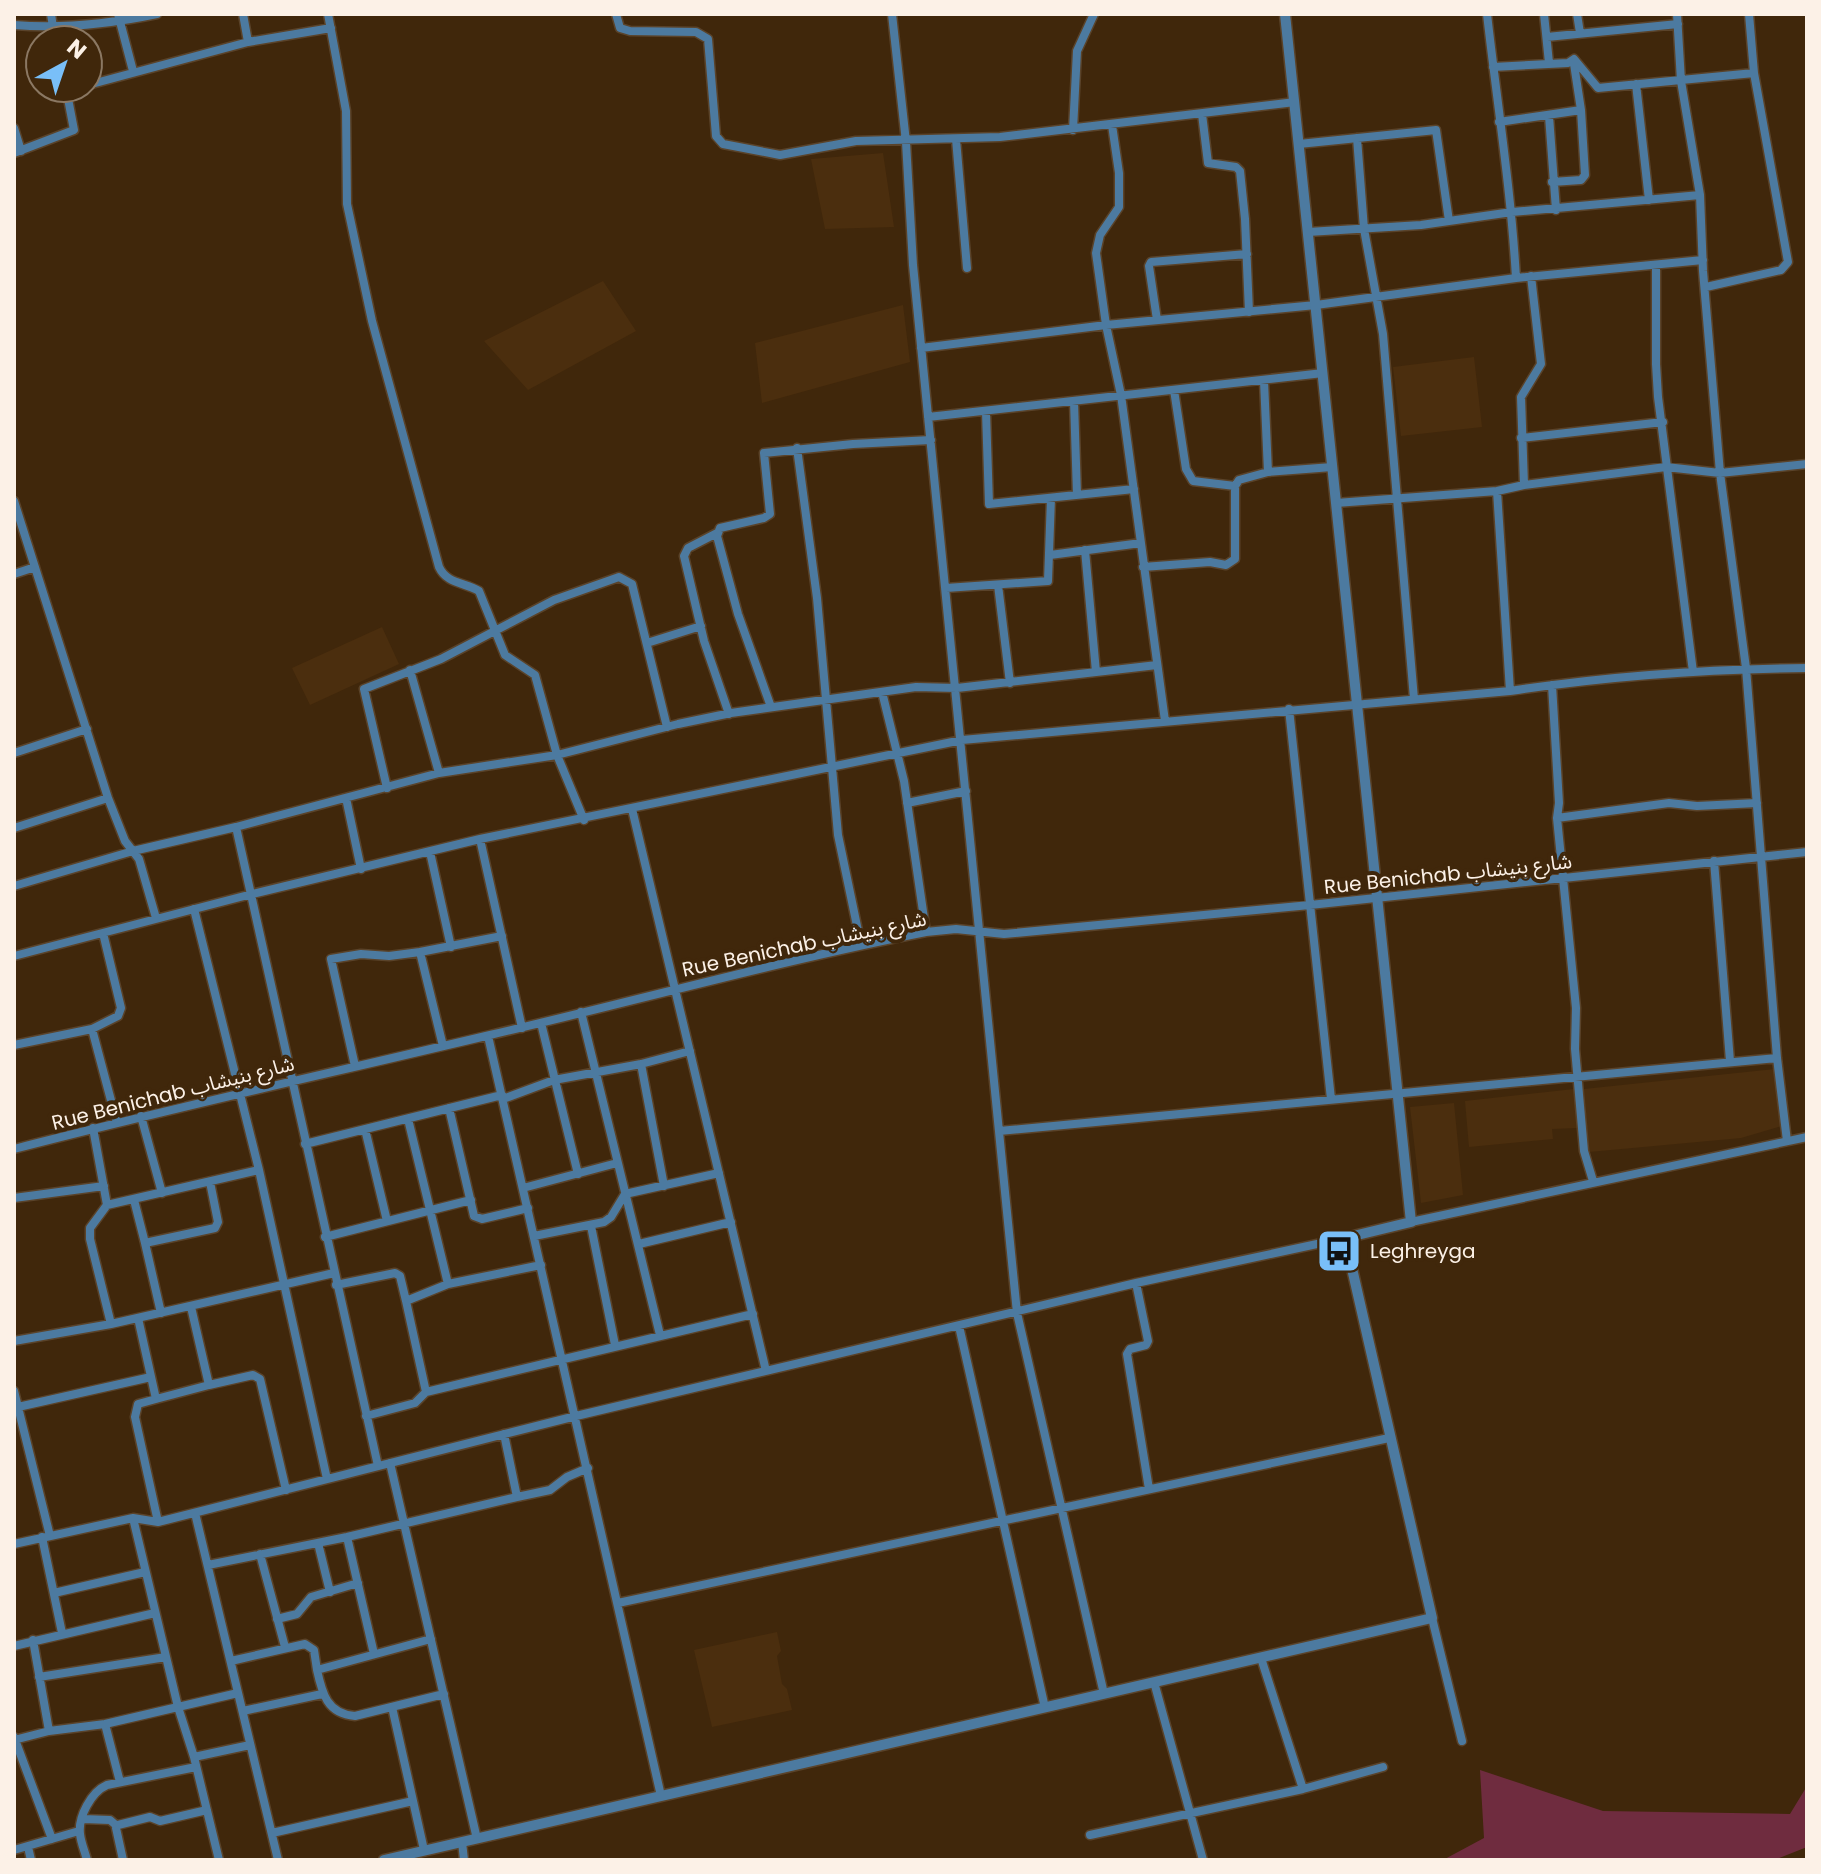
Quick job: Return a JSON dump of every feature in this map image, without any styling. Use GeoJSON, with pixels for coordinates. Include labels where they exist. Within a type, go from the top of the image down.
{"type":"FeatureCollection","features":[{"type":"Feature","properties":{"kind":"street"},"geometry":{"type":"LineString","coordinates":[[79,24],[157,14]]}},
{"type":"Feature","properties":{"kind":"street"},"geometry":{"type":"LineString","coordinates":[[243,14],[248,42]]}},
{"type":"Feature","properties":{"kind":"street"},"geometry":{"type":"LineString","coordinates":[[328,14],[346,111],[347,204],[372,321],[403,441],[443,575],[479,591],[505,655],[535,675],[557,755],[584,820]]}},
{"type":"Feature","properties":{"kind":"street"},"geometry":{"type":"LineString","coordinates":[[616,14],[617,24],[625,30],[696,32],[708,39],[716,136],[723,144],[780,155],[856,141],[906,142],[1073,130],[1295,102]]}},
{"type":"Feature","properties":{"kind":"street"},"geometry":{"type":"LineString","coordinates":[[892,14],[906,142],[921,348],[1017,1313],[1104,1694]]}},
{"type":"Feature","properties":{"kind":"street"},"geometry":{"type":"LineString","coordinates":[[1073,130],[1077,51],[1094,14]]}},
{"type":"Feature","properties":{"kind":"street"},"geometry":{"type":"LineString","coordinates":[[1285,14],[1411,1222]]}},
{"type":"Feature","properties":{"kind":"street"},"geometry":{"type":"LineString","coordinates":[[1487,14],[1512,212],[1516,278]]}},
{"type":"Feature","properties":{"kind":"street"},"geometry":{"type":"LineString","coordinates":[[1544,14],[1549,63]]}},
{"type":"Feature","properties":{"kind":"street"},"geometry":{"type":"LineString","coordinates":[[1577,14],[1580,33]]}},
{"type":"Feature","properties":{"kind":"street"},"geometry":{"type":"LineString","coordinates":[[1706,287],[1781,270],[1788,262],[1754,73],[1749,14]]}},
{"type":"Feature","properties":{"kind":"street"},"geometry":{"type":"LineString","coordinates":[[1636,15],[1638,27]]}},
{"type":"Feature","properties":{"kind":"street"},"geometry":{"type":"LineString","coordinates":[[119,18],[133,71]]}},
{"type":"Feature","properties":{"kind":"street"},"geometry":{"type":"LineString","coordinates":[[1547,37],[1638,27],[1678,19],[1681,81],[1700,195],[1720,473],[1746,668],[1777,1058],[1787,1141]]}},
{"type":"Feature","properties":{"kind":"street"},"geometry":{"type":"LineString","coordinates":[[104,80],[248,42],[331,28]]}},
{"type":"Feature","properties":{"kind":"street"},"geometry":{"type":"LineString","coordinates":[[1493,67],[1568,63],[1574,59]]}},
{"type":"Feature","properties":{"kind":"street"},"geometry":{"type":"LineString","coordinates":[[1574,59],[1598,88],[1754,73]]}},
{"type":"Feature","properties":{"kind":"street"},"geometry":{"type":"LineString","coordinates":[[1552,182],[1584,177],[1581,110],[1574,59]]}},
{"type":"Feature","properties":{"kind":"street"},"geometry":{"type":"LineString","coordinates":[[1636,84],[1649,200]]}},
{"type":"Feature","properties":{"kind":"street"},"geometry":{"type":"LineString","coordinates":[[14,128],[18,152],[74,130],[71,104]]}},
{"type":"Feature","properties":{"kind":"street"},"geometry":{"type":"LineString","coordinates":[[1499,122],[1581,110]]}},
{"type":"Feature","properties":{"kind":"street"},"geometry":{"type":"LineString","coordinates":[[1202,114],[1208,163],[1236,167],[1240,171],[1249,312]]}},
{"type":"Feature","properties":{"kind":"street"},"geometry":{"type":"LineString","coordinates":[[1549,116],[1556,210]]}},
{"type":"Feature","properties":{"kind":"street"},"geometry":{"type":"LineString","coordinates":[[1112,125],[1119,173],[1119,207],[1100,235],[1096,253],[1106,325],[1121,395],[1165,721]]}},
{"type":"Feature","properties":{"kind":"street"},"geometry":{"type":"LineString","coordinates":[[1299,144],[1436,130],[1449,221]]}},
{"type":"Feature","properties":{"kind":"street"},"geometry":{"type":"LineString","coordinates":[[1357,138],[1364,229],[1383,334],[1414,699]]}},
{"type":"Feature","properties":{"kind":"street"},"geometry":{"type":"LineString","coordinates":[[956,139],[967,268]]}},
{"type":"Feature","properties":{"kind":"street"},"geometry":{"type":"LineString","coordinates":[[1308,232],[1700,195]]}},
{"type":"Feature","properties":{"kind":"street"},"geometry":{"type":"LineString","coordinates":[[1157,320],[1149,266],[1151,262],[1247,254]]}},
{"type":"Feature","properties":{"kind":"street"},"geometry":{"type":"LineString","coordinates":[[921,348],[1106,325],[1316,305],[1531,276],[1703,260]]}},
{"type":"Feature","properties":{"kind":"street"},"geometry":{"type":"LineString","coordinates":[[1656,266],[1656,364],[1693,672]]}},
{"type":"Feature","properties":{"kind":"street"},"geometry":{"type":"LineString","coordinates":[[1524,485],[1521,397],[1541,364],[1531,276]]}},
{"type":"Feature","properties":{"kind":"street"},"geometry":{"type":"LineString","coordinates":[[928,417],[1323,373]]}},
{"type":"Feature","properties":{"kind":"street"},"geometry":{"type":"LineString","coordinates":[[1264,381],[1268,472]]}},
{"type":"Feature","properties":{"kind":"street"},"geometry":{"type":"LineString","coordinates":[[1174,390],[1186,469],[1193,481],[1235,486]]}},
{"type":"Feature","properties":{"kind":"street"},"geometry":{"type":"LineString","coordinates":[[1074,401],[1077,495]]}},
{"type":"Feature","properties":{"kind":"street"},"geometry":{"type":"LineString","coordinates":[[986,412],[989,504],[1134,489]]}},
{"type":"Feature","properties":{"kind":"street"},"geometry":{"type":"LineString","coordinates":[[1521,438],[1663,422]]}},
{"type":"Feature","properties":{"kind":"street"},"geometry":{"type":"LineString","coordinates":[[729,714],[701,626],[685,551],[717,533],[720,528],[770,514],[763,455],[767,452],[931,440]]}},
{"type":"Feature","properties":{"kind":"street"},"geometry":{"type":"LineString","coordinates":[[797,448],[817,598],[838,835],[861,945]]}},
{"type":"Feature","properties":{"kind":"street"},"geometry":{"type":"LineString","coordinates":[[1336,503],[1497,491],[1666,467],[1720,473],[1807,464]]}},
{"type":"Feature","properties":{"kind":"street"},"geometry":{"type":"LineString","coordinates":[[1143,567],[1210,562],[1226,565],[1233,562],[1235,486],[1242,478],[1268,472],[1332,467]]}},
{"type":"Feature","properties":{"kind":"street"},"geometry":{"type":"LineString","coordinates":[[1497,491],[1510,691]]}},
{"type":"Feature","properties":{"kind":"street"},"geometry":{"type":"LineString","coordinates":[[946,588],[1048,581],[1051,498]]}},
{"type":"Feature","properties":{"kind":"street"},"geometry":{"type":"LineString","coordinates":[[14,501],[108,798],[125,841],[141,865],[156,918]]}},
{"type":"Feature","properties":{"kind":"street"},"geometry":{"type":"LineString","coordinates":[[717,533],[738,614],[771,707]]}},
{"type":"Feature","properties":{"kind":"street"},"geometry":{"type":"LineString","coordinates":[[1050,555],[1141,543]]}},
{"type":"Feature","properties":{"kind":"street"},"geometry":{"type":"LineString","coordinates":[[1085,550],[1096,672]]}},
{"type":"Feature","properties":{"kind":"street"},"geometry":{"type":"LineString","coordinates":[[14,574],[35,567]]}},
{"type":"Feature","properties":{"kind":"street"},"geometry":{"type":"LineString","coordinates":[[387,788],[364,689],[441,659],[554,600],[619,577],[632,584],[667,727]]}},
{"type":"Feature","properties":{"kind":"street"},"geometry":{"type":"LineString","coordinates":[[998,585],[1010,683]]}},
{"type":"Feature","properties":{"kind":"street"},"geometry":{"type":"LineString","coordinates":[[647,643],[701,626]]}},
{"type":"Feature","properties":{"kind":"street"},"geometry":{"type":"LineString","coordinates":[[14,886],[133,851],[439,773],[557,755],[729,714],[882,692],[1010,683],[1157,665]]}},
{"type":"Feature","properties":{"kind":"street"},"geometry":{"type":"LineString","coordinates":[[14,956],[480,839],[962,740],[1693,672],[1807,668]]}},
{"type":"Feature","properties":{"kind":"street"},"geometry":{"type":"LineString","coordinates":[[410,670],[439,773]]}},
{"type":"Feature","properties":{"kind":"street"},"geometry":{"type":"LineString","coordinates":[[1552,685],[1559,803],[1557,818],[1576,1008],[1575,1049],[1584,1151],[1593,1181]]}},
{"type":"Feature","properties":{"kind":"street"},"geometry":{"type":"LineString","coordinates":[[882,692],[904,781],[926,932]]}},
{"type":"Feature","properties":{"kind":"street"},"geometry":{"type":"LineString","coordinates":[[1289,709],[1331,1099]]}},
{"type":"Feature","properties":{"kind":"street"},"geometry":{"type":"LineString","coordinates":[[14,753],[87,729]]}},
{"type":"Feature","properties":{"kind":"street"},"geometry":{"type":"LineString","coordinates":[[907,803],[966,791]]}},
{"type":"Feature","properties":{"kind":"street"},"geometry":{"type":"LineString","coordinates":[[14,828],[108,798]]}},
{"type":"Feature","properties":{"kind":"street"},"geometry":{"type":"LineString","coordinates":[[346,798],[361,869]]}},
{"type":"Feature","properties":{"kind":"street"},"geometry":{"type":"LineString","coordinates":[[1557,818],[1669,803],[1697,806],[1757,803]]}},
{"type":"Feature","properties":{"kind":"street"},"geometry":{"type":"LineString","coordinates":[[632,809],[766,1371]]}},
{"type":"Feature","properties":{"kind":"street"},"geometry":{"type":"LineString","coordinates":[[236,827],[378,1466]]}},
{"type":"Feature","properties":{"kind":"street"},"geometry":{"type":"LineString","coordinates":[[480,839],[522,1028]]}},
{"type":"Feature","properties":{"kind":"street"},"geometry":{"type":"LineString","coordinates":[[430,852],[451,947]]}},
{"type":"Feature","properties":{"kind":"street","name":"Rue Benichab شارع بنيشاب"},"geometry":{"type":"LineString","coordinates":[[14,1149],[141,1116],[522,1028],[675,988],[926,932],[956,929],[1004,934],[1807,852]]}},
{"type":"Feature","properties":{"kind":"street"},"geometry":{"type":"LineString","coordinates":[[1714,861],[1730,1061]]}},
{"type":"Feature","properties":{"kind":"street"},"geometry":{"type":"LineString","coordinates":[[194,909],[259,1170],[327,1479]]}},
{"type":"Feature","properties":{"kind":"street"},"geometry":{"type":"LineString","coordinates":[[14,1045],[92,1029],[114,1020],[121,1008],[103,933]]}},
{"type":"Feature","properties":{"kind":"street"},"geometry":{"type":"LineString","coordinates":[[355,1066],[331,959],[361,954],[389,956],[420,952],[502,936]]}},
{"type":"Feature","properties":{"kind":"street"},"geometry":{"type":"LineString","coordinates":[[420,952],[443,1046]]}},
{"type":"Feature","properties":{"kind":"street"},"geometry":{"type":"LineString","coordinates":[[581,1012],[660,1335]]}},
{"type":"Feature","properties":{"kind":"street"},"geometry":{"type":"LineString","coordinates":[[541,1023],[578,1174]]}},
{"type":"Feature","properties":{"kind":"street"},"geometry":{"type":"LineString","coordinates":[[92,1029],[117,1123]]}},
{"type":"Feature","properties":{"kind":"street"},"geometry":{"type":"LineString","coordinates":[[488,1036],[661,1796]]}},
{"type":"Feature","properties":{"kind":"street"},"geometry":{"type":"LineString","coordinates":[[305,1144],[502,1097],[554,1080],[641,1064],[690,1051]]}},
{"type":"Feature","properties":{"kind":"street"},"geometry":{"type":"LineString","coordinates":[[999,1131],[1777,1058]]}},
{"type":"Feature","properties":{"kind":"street"},"geometry":{"type":"LineString","coordinates":[[641,1064],[664,1186]]}},
{"type":"Feature","properties":{"kind":"street"},"geometry":{"type":"LineString","coordinates":[[449,1108],[474,1216],[479,1219],[528,1208]]}},
{"type":"Feature","properties":{"kind":"street"},"geometry":{"type":"LineString","coordinates":[[141,1116],[162,1193]]}},
{"type":"Feature","properties":{"kind":"street"},"geometry":{"type":"LineString","coordinates":[[408,1119],[448,1284]]}},
{"type":"Feature","properties":{"kind":"street"},"geometry":{"type":"LineString","coordinates":[[93,1128],[107,1205]]}},
{"type":"Feature","properties":{"kind":"street"},"geometry":{"type":"LineString","coordinates":[[365,1129],[387,1221]]}},
{"type":"Feature","properties":{"kind":"street"},"geometry":{"type":"LineString","coordinates":[[14,1544],[133,1518],[158,1522],[576,1416],[1136,1283],[1593,1181],[1807,1137]]}},
{"type":"Feature","properties":{"kind":"street"},"geometry":{"type":"LineString","coordinates":[[523,1188],[617,1163]]}},
{"type":"Feature","properties":{"kind":"street"},"geometry":{"type":"LineString","coordinates":[[111,1324],[90,1239],[90,1228],[107,1205],[259,1170]]}},
{"type":"Feature","properties":{"kind":"street"},"geometry":{"type":"LineString","coordinates":[[534,1236],[609,1220],[625,1194],[719,1173]]}},
{"type":"Feature","properties":{"kind":"street"},"geometry":{"type":"LineString","coordinates":[[145,1243],[215,1228],[218,1222],[210,1182]]}},
{"type":"Feature","properties":{"kind":"street"},"geometry":{"type":"LineString","coordinates":[[14,1198],[104,1186]]}},
{"type":"Feature","properties":{"kind":"street"},"geometry":{"type":"LineString","coordinates":[[134,1200],[161,1313]]}},
{"type":"Feature","properties":{"kind":"street"},"geometry":{"type":"LineString","coordinates":[[325,1237],[471,1200]]}},
{"type":"Feature","properties":{"kind":"street"},"geometry":{"type":"LineString","coordinates":[[639,1244],[731,1222]]}},
{"type":"Feature","properties":{"kind":"street"},"geometry":{"type":"LineString","coordinates":[[591,1226],[615,1345]]}},
{"type":"Feature","properties":{"kind":"street"},"geometry":{"type":"LineString","coordinates":[[1345,1238],[1389,1438],[1462,1741]]}},
{"type":"Feature","properties":{"kind":"street"},"geometry":{"type":"LineString","coordinates":[[406,1301],[448,1284],[541,1265]]}},
{"type":"Feature","properties":{"kind":"street"},"geometry":{"type":"LineString","coordinates":[[14,1341],[191,1307],[334,1273]]}},
{"type":"Feature","properties":{"kind":"street"},"geometry":{"type":"LineString","coordinates":[[336,1285],[395,1273],[400,1276],[426,1392]]}},
{"type":"Feature","properties":{"kind":"street"},"geometry":{"type":"LineString","coordinates":[[1136,1283],[1148,1344],[1130,1349],[1127,1357],[1149,1489]]}},
{"type":"Feature","properties":{"kind":"street"},"geometry":{"type":"LineString","coordinates":[[191,1307],[209,1385]]}},
{"type":"Feature","properties":{"kind":"street"},"geometry":{"type":"LineString","coordinates":[[366,1416],[415,1403],[426,1392],[753,1314]]}},
{"type":"Feature","properties":{"kind":"street"},"geometry":{"type":"LineString","coordinates":[[138,1318],[156,1399]]}},
{"type":"Feature","properties":{"kind":"street"},"geometry":{"type":"LineString","coordinates":[[959,1326],[1045,1708]]}},
{"type":"Feature","properties":{"kind":"street"},"geometry":{"type":"LineString","coordinates":[[158,1522],[135,1412],[138,1404],[209,1385],[253,1375],[260,1379],[286,1490]]}},
{"type":"Feature","properties":{"kind":"street"},"geometry":{"type":"LineString","coordinates":[[18,1407],[151,1377]]}},
{"type":"Feature","properties":{"kind":"street"},"geometry":{"type":"LineString","coordinates":[[14,1391],[46,1536],[62,1633]]}},
{"type":"Feature","properties":{"kind":"street"},"geometry":{"type":"LineString","coordinates":[[504,1434],[517,1497]]}},
{"type":"Feature","properties":{"kind":"street"},"geometry":{"type":"LineString","coordinates":[[618,1603],[1389,1438]]}},
{"type":"Feature","properties":{"kind":"street"},"geometry":{"type":"LineString","coordinates":[[390,1463],[477,1839]]}},
{"type":"Feature","properties":{"kind":"street"},"geometry":{"type":"LineString","coordinates":[[208,1565],[347,1537],[550,1490],[567,1477],[588,1468]]}},
{"type":"Feature","properties":{"kind":"street"},"geometry":{"type":"LineString","coordinates":[[195,1513],[278,1860]]}},
{"type":"Feature","properties":{"kind":"street"},"geometry":{"type":"LineString","coordinates":[[133,1518],[178,1707],[219,1860]]}},
{"type":"Feature","properties":{"kind":"street"},"geometry":{"type":"LineString","coordinates":[[347,1537],[374,1654]]}},
{"type":"Feature","properties":{"kind":"street"},"geometry":{"type":"LineString","coordinates":[[318,1543],[330,1592]]}},
{"type":"Feature","properties":{"kind":"street"},"geometry":{"type":"LineString","coordinates":[[260,1554],[285,1647]]}},
{"type":"Feature","properties":{"kind":"street"},"geometry":{"type":"LineString","coordinates":[[54,1593],[145,1572]]}},
{"type":"Feature","properties":{"kind":"street"},"geometry":{"type":"LineString","coordinates":[[277,1619],[297,1614],[311,1597],[358,1583]]}},
{"type":"Feature","properties":{"kind":"street"},"geometry":{"type":"LineString","coordinates":[[14,1646],[155,1613]]}},
{"type":"Feature","properties":{"kind":"street"},"geometry":{"type":"LineString","coordinates":[[384,1860],[1432,1618]]}},
{"type":"Feature","properties":{"kind":"street"},"geometry":{"type":"LineString","coordinates":[[317,1670],[431,1639]]}},
{"type":"Feature","properties":{"kind":"street"},"geometry":{"type":"LineString","coordinates":[[33,1640],[49,1731]]}},
{"type":"Feature","properties":{"kind":"street"},"geometry":{"type":"LineString","coordinates":[[231,1661],[297,1644],[310,1646],[314,1650],[322,1694],[328,1705],[345,1716],[444,1694]]}},
{"type":"Feature","properties":{"kind":"street"},"geometry":{"type":"LineString","coordinates":[[39,1677],[166,1657]]}},
{"type":"Feature","properties":{"kind":"street"},"geometry":{"type":"LineString","coordinates":[[1261,1658],[1303,1789]]}},
{"type":"Feature","properties":{"kind":"street"},"geometry":{"type":"LineString","coordinates":[[1154,1682],[1203,1860]]}},
{"type":"Feature","properties":{"kind":"street"},"geometry":{"type":"LineString","coordinates":[[52,1839],[14,1739],[105,1724],[238,1693]]}},
{"type":"Feature","properties":{"kind":"street"},"geometry":{"type":"LineString","coordinates":[[243,1711],[322,1694]]}},
{"type":"Feature","properties":{"kind":"street"},"geometry":{"type":"LineString","coordinates":[[392,1707],[424,1850]]}},
{"type":"Feature","properties":{"kind":"street"},"geometry":{"type":"LineString","coordinates":[[105,1724],[120,1782]]}},
{"type":"Feature","properties":{"kind":"street"},"geometry":{"type":"LineString","coordinates":[[87,1860],[79,1831],[96,1791],[250,1745]]}},
{"type":"Feature","properties":{"kind":"street"},"geometry":{"type":"LineString","coordinates":[[1090,1835],[1303,1789],[1383,1767]]}},
{"type":"Feature","properties":{"kind":"street"},"geometry":{"type":"LineString","coordinates":[[272,1833],[413,1801]]}},
{"type":"Feature","properties":{"kind":"street"},"geometry":{"type":"LineString","coordinates":[[117,1826],[150,1817],[160,1821],[207,1810]]}},
{"type":"Feature","properties":{"kind":"street"},"geometry":{"type":"LineString","coordinates":[[83,1819],[110,1820],[117,1826],[123,1860]]}},
{"type":"Feature","properties":{"kind":"street"},"geometry":{"type":"LineString","coordinates":[[14,1850],[79,1831]]}},
{"type":"Feature","properties":{"kind":"street"},"geometry":{"type":"LineString","coordinates":[[462,1842],[464,1860]]}},
{"type":"Feature","properties":{"kind":"street"},"geometry":{"type":"LineString","coordinates":[[28,1847],[31,1860]]}},
{"type":"Feature","properties":{"kind":"shaded area"},"geometry":{"type":"Polygon","coordinates":[[[883,153],[894,227],[825,229],[811,159],[883,153]]]}},
{"type":"Feature","properties":{"kind":"shaded area"},"geometry":{"type":"Polygon","coordinates":[[[603,281],[636,331],[528,390],[484,341],[603,281]]]}},
{"type":"Feature","properties":{"kind":"shaded area"},"geometry":{"type":"Polygon","coordinates":[[[903,305],[910,362],[762,403],[755,343],[903,305]]]}},
{"type":"Feature","properties":{"kind":"shaded area"},"geometry":{"type":"Polygon","coordinates":[[[1474,357],[1482,427],[1401,436],[1393,367],[1474,357]]]}},
{"type":"Feature","properties":{"kind":"shaded area"},"geometry":{"type":"Polygon","coordinates":[[[382,627],[399,664],[310,705],[292,668],[382,627]]]}},
{"type":"Feature","properties":{"kind":"shaded area"},"geometry":{"type":"Polygon","coordinates":[[[1775,1069],[1782,1126],[1741,1138],[1589,1152],[1584,1089],[1775,1069]]]}},
{"type":"Feature","properties":{"kind":"shaded area"},"geometry":{"type":"Polygon","coordinates":[[[1574,1089],[1577,1128],[1552,1129],[1553,1139],[1469,1147],[1465,1101],[1574,1089]]]}},
{"type":"Feature","properties":{"kind":"shaded area"},"geometry":{"type":"Polygon","coordinates":[[[1454,1103],[1463,1195],[1421,1203],[1410,1107],[1454,1103]]]}},
{"type":"Feature","properties":{"kind":"shaded area"},"geometry":{"type":"Polygon","coordinates":[[[777,1632],[782,1684],[787,1689],[792,1710],[712,1727],[694,1650],[777,1632]]]}},
{"type":"Feature","properties":{"kind":"shaded area"},"geometry":{"type":"Polygon","coordinates":[[[1480,1770],[1603,1811],[1790,1814],[1807,1786],[1807,1847],[1774,1860],[1443,1860],[1484,1838],[1480,1770]]]}},
{"type":"Feature","properties":{"kind":"place","name":"Leghreyga"},"geometry":{"type":"Point","coordinates":[1339,1251]}}]}
